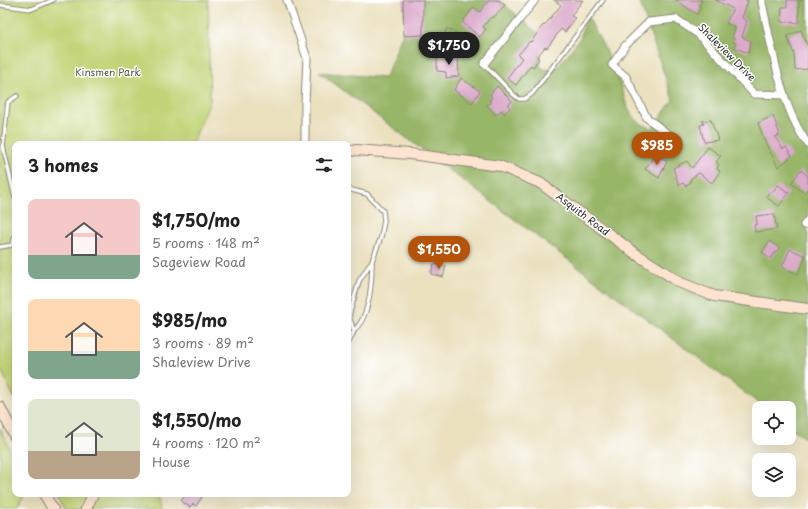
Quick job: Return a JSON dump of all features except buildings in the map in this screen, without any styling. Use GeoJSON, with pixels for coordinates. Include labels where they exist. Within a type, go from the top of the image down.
{"type":"FeatureCollection","features":[{"type":"Feature","properties":{"kind":"street"},"geometry":{"type":"LineString","coordinates":[[287,0],[308,58],[305,104],[306,141]]}},
{"type":"Feature","properties":{"kind":"street"},"geometry":{"type":"LineString","coordinates":[[484,64],[535,0]]}},
{"type":"Feature","properties":{"kind":"street"},"geometry":{"type":"LineString","coordinates":[[762,0],[784,95],[793,117],[808,144]]}},
{"type":"Feature","properties":{"kind":"street","name":"Shaleview Drive"},"geometry":{"type":"LineString","coordinates":[[678,139],[668,134],[647,118],[626,77],[612,65],[625,46],[649,22],[676,19],[698,34],[754,94],[784,95]]}},
{"type":"Feature","properties":{"kind":"street","name":"Asquith Road"},"geometry":{"type":"LineString","coordinates":[[351,151],[356,150],[410,154],[500,166],[540,183],[636,254],[681,283],[714,296],[808,309]]}},
{"type":"Feature","properties":{"kind":"street"},"geometry":{"type":"LineString","coordinates":[[0,406],[12,431]]}},
{"type":"Feature","properties":{"kind":"street"},"geometry":{"type":"LineString","coordinates":[[46,497],[53,509]]}},
{"type":"Feature","properties":{"kind":"street"},"geometry":{"type":"LineString","coordinates":[[86,509],[92,497]]}},
{"type":"Feature","properties":{"kind":"lane"},"geometry":{"type":"LineString","coordinates":[[0,5],[32,9],[53,0]]}},
{"type":"Feature","properties":{"kind":"lane"},"geometry":{"type":"LineString","coordinates":[[484,64],[514,95],[524,99],[532,94],[603,0]]}},
{"type":"Feature","properties":{"kind":"lane"},"geometry":{"type":"LineString","coordinates":[[12,185],[3,146],[8,102],[17,96]]}},
{"type":"Feature","properties":{"kind":"lane"},"geometry":{"type":"LineString","coordinates":[[351,189],[367,194],[383,211],[384,222],[381,237],[372,261],[359,281],[351,306]]}},
{"type":"Feature","properties":{"kind":"lane"},"geometry":{"type":"LineString","coordinates":[[0,247],[12,245]]}},
{"type":"Feature","properties":{"kind":"lane"},"geometry":{"type":"LineString","coordinates":[[351,338],[363,318],[368,301],[372,281],[372,261]]}},
{"type":"Feature","properties":{"kind":"lane"},"geometry":{"type":"LineString","coordinates":[[351,324],[354,331]]}},
{"type":"Feature","properties":{"kind":"green space","name":"Kinsmen Park"},"geometry":{"type":"Polygon","coordinates":[[[0,0],[208,0],[210,101],[193,141],[12,141],[12,393],[0,367],[0,0]]]}},
{"type":"Feature","properties":{"kind":"green space"},"geometry":{"type":"Polygon","coordinates":[[[416,0],[499,0],[540,35],[540,66],[545,70],[558,67],[580,38],[587,15],[616,70],[627,107],[638,122],[652,129],[673,100],[639,0],[808,0],[808,440],[796,431],[796,401],[756,401],[319,72],[385,78],[416,0]]]}},
{"type":"Feature","properties":{"kind":"green space"},"geometry":{"type":"Polygon","coordinates":[[[0,428],[12,454],[12,497],[23,497],[17,509],[0,509],[0,428]]]}},
{"type":"Feature","properties":{"kind":"green space"},"geometry":{"type":"Polygon","coordinates":[[[61,497],[160,497],[162,509],[67,509],[61,497]]]}}]}
